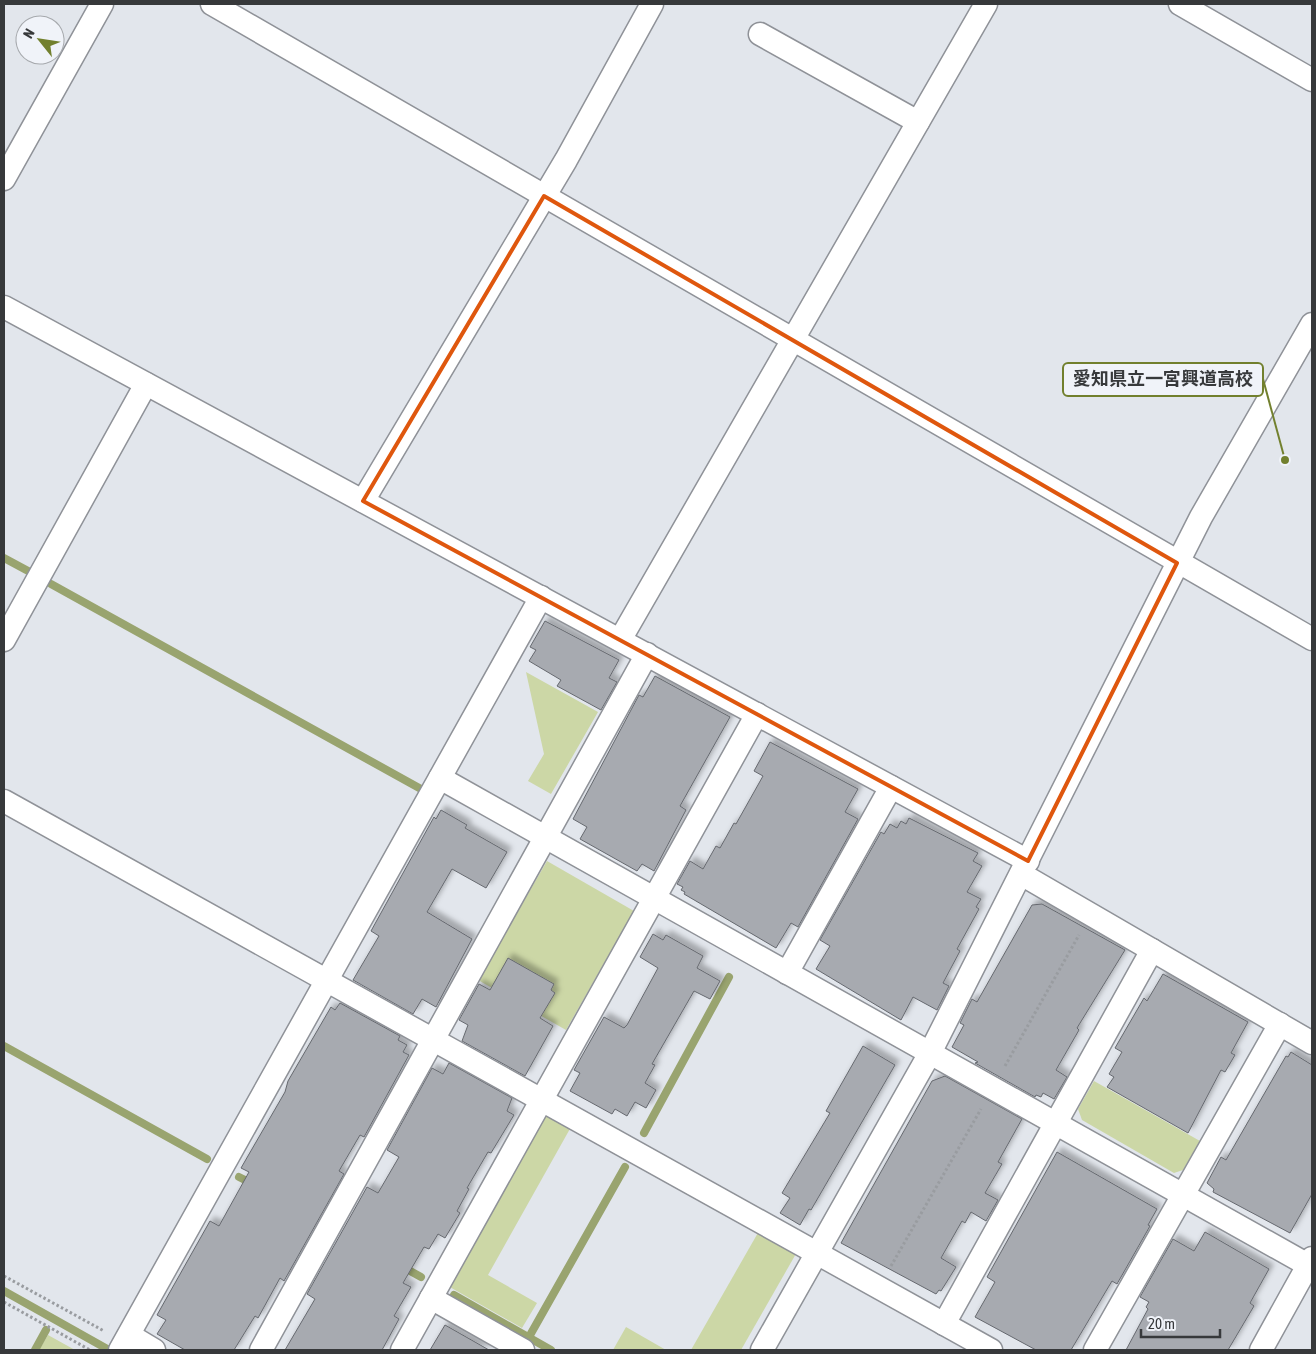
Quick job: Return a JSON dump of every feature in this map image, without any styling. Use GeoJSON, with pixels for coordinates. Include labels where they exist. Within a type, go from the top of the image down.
{"type":"FeatureCollection","features":[{"type":"Feature","properties":{"kind":"street"},"geometry":{"type":"LineString","coordinates":[[4,178],[102,4]]}},
{"type":"Feature","properties":{"kind":"street"},"geometry":{"type":"LineString","coordinates":[[212,4],[1312,639]]}},
{"type":"Feature","properties":{"kind":"street"},"geometry":{"type":"LineString","coordinates":[[363,501],[544,196],[652,4]]}},
{"type":"Feature","properties":{"kind":"street"},"geometry":{"type":"LineString","coordinates":[[620,640],[986,4]]}},
{"type":"Feature","properties":{"kind":"street"},"geometry":{"type":"LineString","coordinates":[[1180,4],[1312,80]]}},
{"type":"Feature","properties":{"kind":"street"},"geometry":{"type":"LineString","coordinates":[[760,34],[918,122]]}},
{"type":"Feature","properties":{"kind":"street"},"geometry":{"type":"LineString","coordinates":[[4,307],[891,787],[1025,867],[1152,950],[1312,1043]]}},
{"type":"Feature","properties":{"kind":"street"},"geometry":{"type":"LineString","coordinates":[[762,1350],[930,1053],[1177,562],[1312,324]]}},
{"type":"Feature","properties":{"kind":"street"},"geometry":{"type":"LineString","coordinates":[[4,640],[146,384]]}},
{"type":"Feature","properties":{"kind":"street"},"geometry":{"type":"LineString","coordinates":[[154,1350],[124,1344],[541,597]]}},
{"type":"Feature","properties":{"kind":"street"},"geometry":{"type":"LineString","coordinates":[[261,1350],[647,654]]}},
{"type":"Feature","properties":{"kind":"street"},"geometry":{"type":"LineString","coordinates":[[402,1350],[757,714]]}},
{"type":"Feature","properties":{"kind":"street"},"geometry":{"type":"LineString","coordinates":[[440,778],[1055,1124],[1183,1195],[1310,1262],[1261,1350]]}},
{"type":"Feature","properties":{"kind":"street"},"geometry":{"type":"LineString","coordinates":[[787,973],[891,787]]}},
{"type":"Feature","properties":{"kind":"street"},"geometry":{"type":"LineString","coordinates":[[4,800],[991,1350]]}},
{"type":"Feature","properties":{"kind":"street"},"geometry":{"type":"LineString","coordinates":[[944,1324],[1152,950]]}},
{"type":"Feature","properties":{"kind":"street"},"geometry":{"type":"LineString","coordinates":[[1095,1350],[1280,1024]]}},
{"type":"Feature","properties":{"kind":"street"},"geometry":{"type":"LineString","coordinates":[[431,1298],[523,1350]]}},
{"type":"Feature","properties":{"kind":"path"},"geometry":{"type":"LineString","coordinates":[[4,1276],[124,1344]]}},
{"type":"Feature","properties":{"kind":"path"},"geometry":{"type":"LineString","coordinates":[[4,1302],[90,1350]]}},
{"type":"Feature","properties":{"kind":"highlighted area"},"geometry":{"type":"Polygon","coordinates":[[[544,196],[1177,563],[1028,861],[363,501],[544,196]]]}},
{"type":"Feature","properties":{"kind":"green space"},"geometry":{"type":"Polygon","coordinates":[[[526,672],[598,712],[551,794],[528,781],[544,754],[526,672]]]}},
{"type":"Feature","properties":{"kind":"green space"},"geometry":{"type":"Polygon","coordinates":[[[547,861],[634,911],[566,1030],[478,980],[547,861]]]}},
{"type":"Feature","properties":{"kind":"green space"},"geometry":{"type":"Polygon","coordinates":[[[1094,1081],[1200,1141],[1183,1170],[1174,1173],[1082,1120],[1078,1109],[1094,1081]]]}},
{"type":"Feature","properties":{"kind":"green space"},"geometry":{"type":"Polygon","coordinates":[[[546,1113],[571,1127],[488,1275],[537,1303],[522,1328],[448,1286],[546,1113]]]}},
{"type":"Feature","properties":{"kind":"green space"},"geometry":{"type":"Polygon","coordinates":[[[759,1231],[797,1252],[741,1350],[691,1350],[759,1231]]]}},
{"type":"Feature","properties":{"kind":"green space"},"geometry":{"type":"Polygon","coordinates":[[[626,1327],[666,1350],[613,1350],[626,1327]]]}},
{"type":"Feature","properties":{"kind":"green space"},"geometry":{"type":"Polygon","coordinates":[[[48,1335],[75,1350],[39,1350],[48,1335]]]}},
{"type":"Feature","properties":{"kind":"building"},"geometry":{"type":"Polygon","coordinates":[[[545,621],[619,660],[609,678],[617,682],[601,710],[557,686],[561,680],[529,661],[536,650],[530,647],[545,621]]]}},
{"type":"Feature","properties":{"kind":"building"},"geometry":{"type":"Polygon","coordinates":[[[655,676],[730,717],[680,806],[686,810],[654,871],[642,864],[637,871],[580,839],[587,827],[573,819],[639,695],[643,697],[655,676]]]}},
{"type":"Feature","properties":{"kind":"building"},"geometry":{"type":"Polygon","coordinates":[[[770,742],[858,789],[845,812],[858,819],[798,927],[791,923],[776,948],[684,894],[685,892],[681,890],[683,887],[677,884],[690,861],[703,869],[716,846],[720,848],[734,823],[736,824],[763,776],[754,771],[770,742]]]}},
{"type":"Feature","properties":{"kind":"building"},"geometry":{"type":"Polygon","coordinates":[[[441,810],[467,825],[465,828],[507,852],[486,888],[452,869],[427,912],[472,939],[436,1007],[422,999],[413,1014],[353,980],[379,936],[371,931],[434,817],[436,819],[441,810]]]}},
{"type":"Feature","properties":{"kind":"building"},"geometry":{"type":"Polygon","coordinates":[[[909,818],[978,853],[973,861],[982,866],[967,892],[981,899],[976,907],[979,909],[957,949],[960,951],[943,983],[949,986],[937,1010],[913,997],[901,1020],[816,969],[830,946],[820,940],[881,832],[884,834],[890,824],[897,828],[901,821],[906,824],[909,818]]]}},
{"type":"Feature","properties":{"kind":"building"},"geometry":{"type":"Polygon","coordinates":[[[1042,904],[1125,950],[1077,1028],[1079,1030],[1056,1070],[1067,1077],[1054,1099],[1043,1093],[1041,1097],[1036,1095],[1035,1097],[975,1063],[978,1062],[952,1047],[964,1025],[960,1023],[972,999],[977,1002],[1032,905],[1042,904]]]}},
{"type":"Feature","properties":{"kind":"building"},"geometry":{"type":"Polygon","coordinates":[[[653,934],[663,940],[666,935],[703,956],[697,968],[720,981],[710,999],[694,991],[652,1064],[655,1065],[645,1083],[656,1090],[646,1108],[635,1102],[627,1116],[615,1109],[612,1114],[570,1091],[580,1073],[574,1070],[604,1017],[624,1028],[627,1025],[658,968],[640,957],[653,934]]]}},
{"type":"Feature","properties":{"kind":"building"},"geometry":{"type":"Polygon","coordinates":[[[508,958],[554,984],[551,990],[555,993],[540,1018],[553,1026],[525,1076],[462,1041],[468,1025],[459,1020],[479,984],[490,990],[508,958]]]}},
{"type":"Feature","properties":{"kind":"building"},"geometry":{"type":"Polygon","coordinates":[[[1163,974],[1248,1022],[1231,1053],[1235,1055],[1225,1072],[1221,1070],[1188,1133],[1107,1087],[1114,1077],[1109,1074],[1122,1052],[1115,1048],[1144,998],[1147,1001],[1163,974]]]}},
{"type":"Feature","properties":{"kind":"building"},"geometry":{"type":"Polygon","coordinates":[[[340,1003],[400,1036],[398,1040],[407,1045],[403,1052],[409,1055],[364,1137],[360,1135],[339,1171],[344,1174],[284,1281],[280,1278],[258,1318],[255,1316],[234,1350],[185,1350],[157,1334],[166,1320],[157,1315],[210,1221],[219,1226],[249,1172],[241,1168],[285,1092],[288,1081],[331,1007],[335,1010],[340,1003]]]}},
{"type":"Feature","properties":{"kind":"building"},"geometry":{"type":"Polygon","coordinates":[[[863,1046],[895,1065],[811,1210],[809,1209],[800,1225],[780,1213],[790,1198],[782,1193],[830,1113],[826,1111],[863,1046]]]}},
{"type":"Feature","properties":{"kind":"building"},"geometry":{"type":"Polygon","coordinates":[[[1291,1052],[1312,1065],[1312,1194],[1290,1233],[1213,1192],[1214,1189],[1207,1183],[1221,1157],[1226,1160],[1286,1056],[1288,1057],[1291,1052]]]}},
{"type":"Feature","properties":{"kind":"building"},"geometry":{"type":"Polygon","coordinates":[[[449,1063],[512,1098],[507,1111],[514,1115],[491,1153],[488,1152],[467,1188],[469,1189],[457,1211],[460,1213],[445,1238],[438,1234],[429,1249],[424,1247],[403,1283],[411,1287],[394,1316],[399,1319],[382,1350],[285,1350],[315,1299],[307,1294],[367,1187],[378,1193],[399,1157],[387,1150],[432,1068],[443,1074],[449,1063]]]}},
{"type":"Feature","properties":{"kind":"building"},"geometry":{"type":"Polygon","coordinates":[[[945,1076],[1022,1119],[998,1162],[1002,1164],[985,1193],[998,1200],[986,1221],[971,1212],[965,1223],[962,1221],[941,1258],[956,1267],[941,1291],[939,1290],[936,1294],[841,1243],[932,1081],[945,1076]]]}},
{"type":"Feature","properties":{"kind":"building"},"geometry":{"type":"Polygon","coordinates":[[[1057,1152],[1157,1209],[1148,1225],[1150,1226],[1117,1284],[1112,1281],[1071,1350],[1036,1350],[975,1317],[995,1282],[987,1277],[1057,1152]]]}},
{"type":"Feature","properties":{"kind":"building"},"geometry":{"type":"Polygon","coordinates":[[[1205,1232],[1269,1269],[1250,1303],[1254,1306],[1228,1350],[1126,1350],[1148,1309],[1146,1307],[1149,1302],[1140,1297],[1173,1239],[1194,1251],[1205,1232]]]}},
{"type":"Feature","properties":{"kind":"building"},"geometry":{"type":"Polygon","coordinates":[[[445,1325],[489,1350],[430,1350],[445,1325]]]}},
{"type":"Feature","properties":{"kind":"waterway"},"geometry":{"type":"LineString","coordinates":[[4,558],[30,572]]}},
{"type":"Feature","properties":{"kind":"waterway"},"geometry":{"type":"LineString","coordinates":[[51,584],[421,789]]}},
{"type":"Feature","properties":{"kind":"waterway"},"geometry":{"type":"LineString","coordinates":[[644,1133],[729,977]]}},
{"type":"Feature","properties":{"kind":"waterway"},"geometry":{"type":"LineString","coordinates":[[4,1046],[207,1159]]}},
{"type":"Feature","properties":{"kind":"waterway"},"geometry":{"type":"LineString","coordinates":[[529,1337],[625,1167]]}},
{"type":"Feature","properties":{"kind":"waterway"},"geometry":{"type":"LineString","coordinates":[[239,1177],[253,1184]]}},
{"type":"Feature","properties":{"kind":"waterway"},"geometry":{"type":"LineString","coordinates":[[403,1267],[421,1277]]}},
{"type":"Feature","properties":{"kind":"waterway"},"geometry":{"type":"LineString","coordinates":[[4,1291],[109,1350]]}},
{"type":"Feature","properties":{"kind":"waterway"},"geometry":{"type":"LineString","coordinates":[[454,1295],[551,1350]]}},
{"type":"Feature","properties":{"kind":"waterway"},"geometry":{"type":"LineString","coordinates":[[35,1350],[46,1330]]}},
{"type":"Feature","properties":{"kind":"place","name":"愛知県立一宮興道高校"},"geometry":{"type":"Point","coordinates":[1285,460]}}]}
